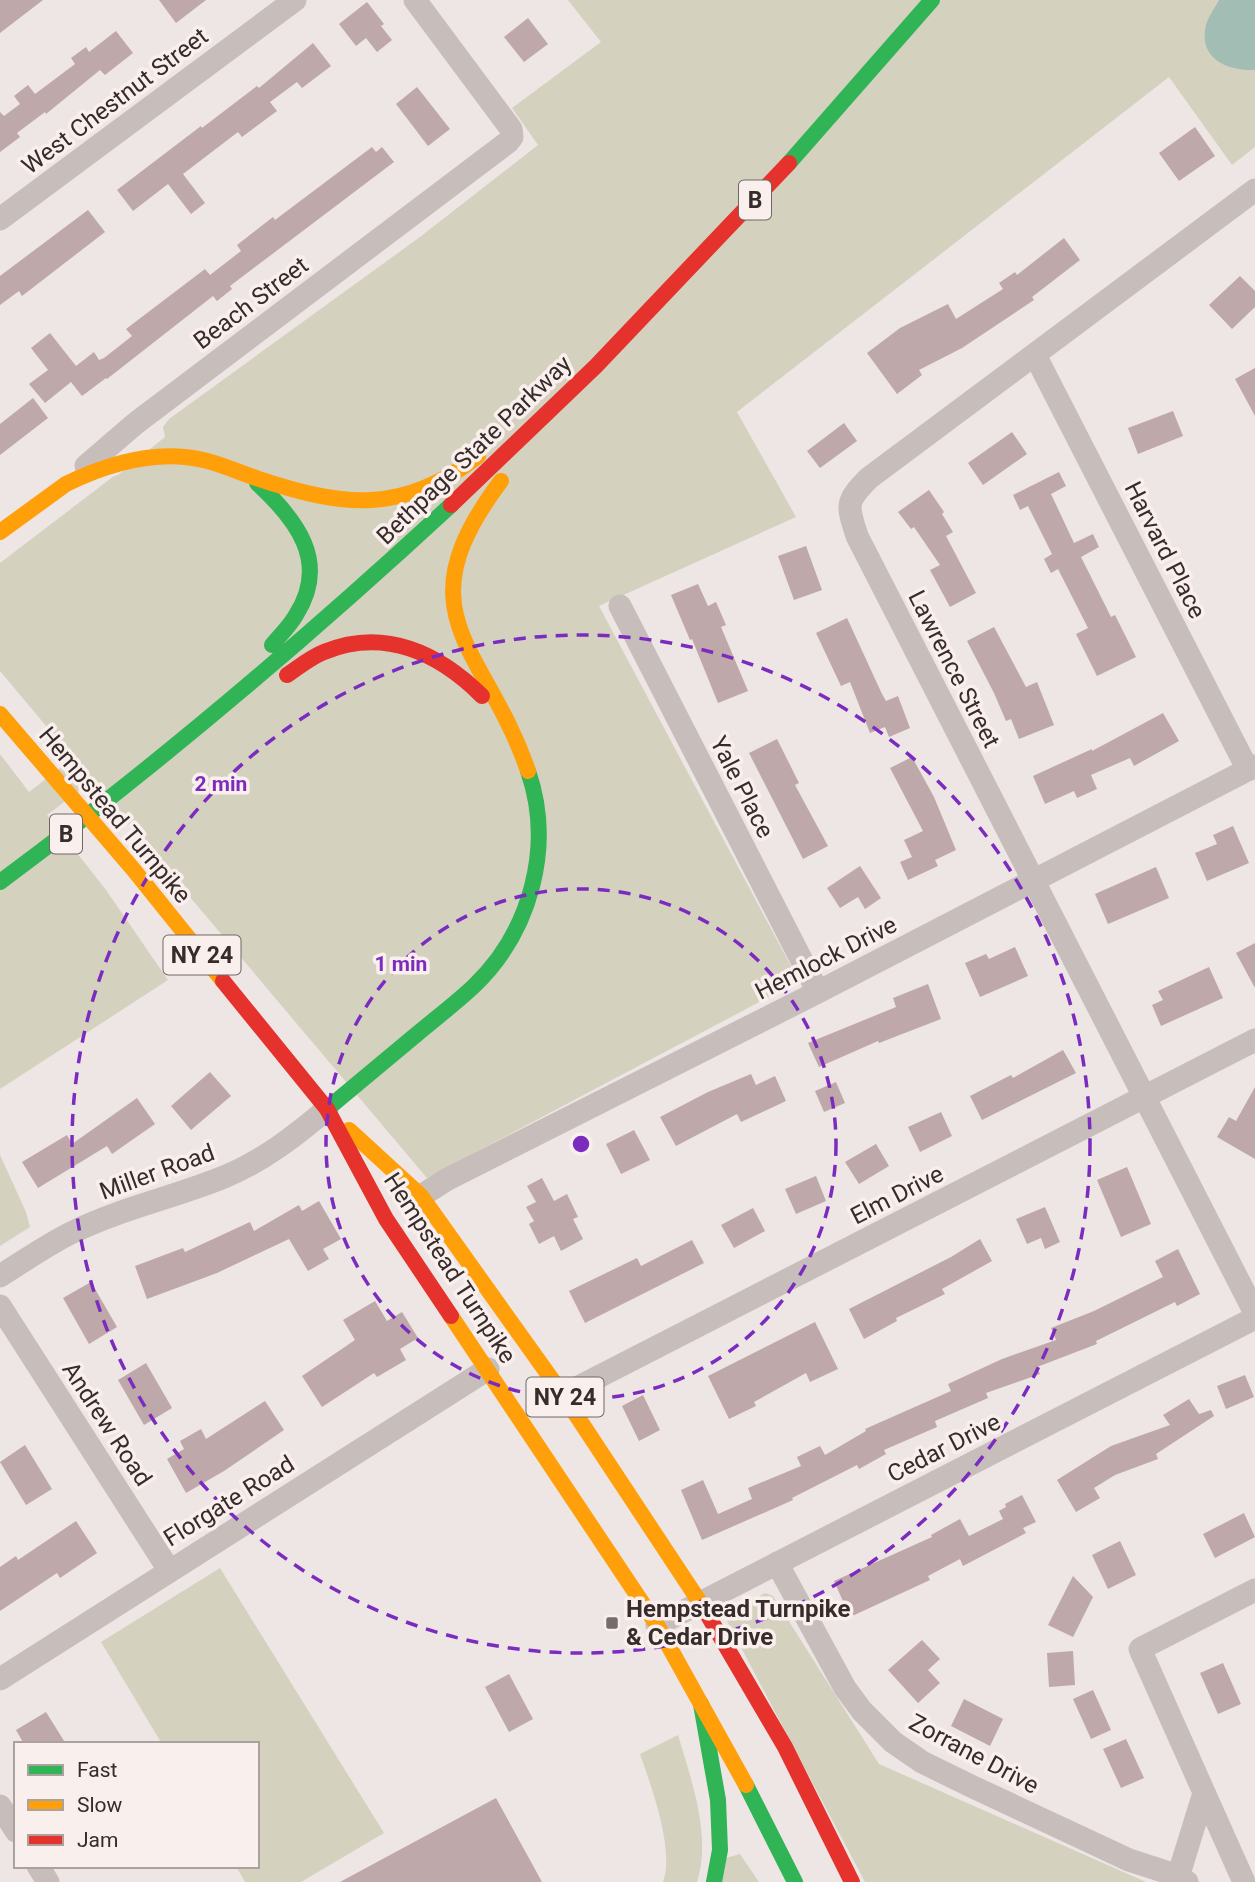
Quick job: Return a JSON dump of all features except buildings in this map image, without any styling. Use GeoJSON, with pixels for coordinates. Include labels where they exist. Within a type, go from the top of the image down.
{"type":"FeatureCollection","features":[{"type":"Feature","properties":{"kind":"main road","name":"Bethpage State Parkway"},"geometry":{"type":"LineString","coordinates":[[0,882],[206,724],[407,546],[649,313],[869,75],[932,0]]}},
{"type":"Feature","properties":{"kind":"main road"},"geometry":{"type":"LineString","coordinates":[[66,484],[125,461],[165,457],[200,459],[321,499],[371,502],[414,494],[454,474],[569,392]]}},
{"type":"Feature","properties":{"kind":"main road"},"geometry":{"type":"LineString","coordinates":[[327,1109],[475,985],[496,962],[523,919],[537,874],[540,829],[535,786],[515,734],[469,653],[457,625],[453,596],[456,563],[468,530],[486,500],[569,392]]}},
{"type":"Feature","properties":{"kind":"main road"},"geometry":{"type":"LineString","coordinates":[[206,724],[290,625],[300,610],[308,584],[308,554],[299,528],[283,506],[250,476]]}},
{"type":"Feature","properties":{"kind":"main road","name":"Beach Street"},"geometry":{"type":"LineString","coordinates":[[0,533],[66,484]]}},
{"type":"Feature","properties":{"kind":"main road"},"geometry":{"type":"LineString","coordinates":[[206,724],[325,652],[354,643],[381,642],[410,647],[450,666],[474,687],[515,734]]}},
{"type":"Feature","properties":{"kind":"main road","name":"Hempstead Turnpike"},"geometry":{"type":"LineString","coordinates":[[0,714],[133,869],[327,1109],[421,1196],[554,1396],[700,1603],[785,1748],[852,1882]]}},
{"type":"Feature","properties":{"kind":"main road","name":"Hempstead Turnpike"},"geometry":{"type":"LineString","coordinates":[[327,1109],[386,1219],[422,1271],[495,1365],[657,1625],[744,1782],[795,1882]]}},
{"type":"Feature","properties":{"kind":"main road"},"geometry":{"type":"LineString","coordinates":[[701,1704],[718,1800],[720,1850],[714,1882]]}},
{"type":"Feature","properties":{"kind":"street","name":"West Chestnut Street"},"geometry":{"type":"LineString","coordinates":[[0,219],[295,0]]}},
{"type":"Feature","properties":{"kind":"street","name":"Beach Street"},"geometry":{"type":"LineString","coordinates":[[66,484],[136,423],[512,137],[512,129],[415,0]]}},
{"type":"Feature","properties":{"kind":"street","name":"Lawrence Street"},"geometry":{"type":"LineString","coordinates":[[1255,190],[869,478],[852,494],[849,510],[857,536],[1255,1316]]}},
{"type":"Feature","properties":{"kind":"street","name":"Harvard Place"},"geometry":{"type":"LineString","coordinates":[[1035,355],[1252,768]]}},
{"type":"Feature","properties":{"kind":"street","name":"Yale Place"},"geometry":{"type":"LineString","coordinates":[[620,606],[818,992]]}},
{"type":"Feature","properties":{"kind":"street","name":"Hemlock Drive"},"geometry":{"type":"LineString","coordinates":[[421,1196],[446,1180],[1252,768]]}},
{"type":"Feature","properties":{"kind":"street","name":"Elm Drive"},"geometry":{"type":"LineString","coordinates":[[554,1396],[1255,1040]]}},
{"type":"Feature","properties":{"kind":"street","name":"Miller Road"},"geometry":{"type":"LineString","coordinates":[[0,1276],[72,1232],[110,1216],[223,1178],[243,1168],[288,1141],[327,1109]]}},
{"type":"Feature","properties":{"kind":"street","name":"Andrew Road"},"geometry":{"type":"LineString","coordinates":[[0,1306],[170,1570]]}},
{"type":"Feature","properties":{"kind":"street","name":"Cedar Drive"},"geometry":{"type":"LineString","coordinates":[[657,1625],[1255,1316]]}},
{"type":"Feature","properties":{"kind":"street","name":"Florgate Road"},"geometry":{"type":"LineString","coordinates":[[0,1679],[495,1365]]}},
{"type":"Feature","properties":{"kind":"street","name":"Zorrane Drive"},"geometry":{"type":"LineString","coordinates":[[777,1563],[845,1688],[862,1711],[893,1742],[922,1762],[973,1787],[1129,1860],[1182,1880]]}},
{"type":"Feature","properties":{"kind":"street"},"geometry":{"type":"LineString","coordinates":[[1244,1882],[1140,1649],[1255,1590]]}},
{"type":"Feature","properties":{"kind":"street"},"geometry":{"type":"LineString","coordinates":[[1182,1880],[1204,1793]]}},
{"type":"Feature","properties":{"kind":"street"},"geometry":{"type":"LineString","coordinates":[[0,1806],[14,1828]]}},
{"type":"Feature","properties":{"kind":"shaded area"},"geometry":{"type":"Polygon","coordinates":[[[568,0],[1255,0],[1255,147],[1232,165],[1169,77],[737,412],[796,517],[599,606],[799,981],[427,1178],[92,781],[47,815],[106,890],[168,980],[0,1089],[0,754],[29,792],[73,758],[0,671],[0,563],[165,437],[163,427],[169,419],[420,237],[538,145],[512,108],[601,42],[568,0]]]}},
{"type":"Feature","properties":{"kind":"shaded area"},"geometry":{"type":"Polygon","coordinates":[[[1219,0],[1255,0],[1255,70],[1225,65],[1210,54],[1206,46],[1206,25],[1219,0]]]}},
{"type":"Feature","properties":{"kind":"shaded area"},"geometry":{"type":"Polygon","coordinates":[[[0,1155],[30,1227],[0,1246],[0,1155]]]}},
{"type":"Feature","properties":{"kind":"shaded area"},"geometry":{"type":"Polygon","coordinates":[[[220,1568],[384,1833],[301,1882],[245,1882],[237,1868],[259,1868],[259,1742],[161,1742],[101,1642],[220,1568]]]}},
{"type":"Feature","properties":{"kind":"shaded area"},"geometry":{"type":"Polygon","coordinates":[[[765,1593],[773,1596],[879,1764],[1146,1882],[865,1882],[727,1621],[736,1610],[765,1593]]]}},
{"type":"Feature","properties":{"kind":"shaded area"},"geometry":{"type":"Polygon","coordinates":[[[678,1735],[694,1789],[701,1827],[701,1864],[697,1882],[663,1882],[666,1869],[664,1836],[640,1754],[678,1735]]]}},
{"type":"Feature","properties":{"kind":"shaded area"},"geometry":{"type":"Polygon","coordinates":[[[740,1854],[759,1882],[722,1882],[726,1858],[740,1854]]]}},
{"type":"Feature","properties":{"kind":"traffic: fast"},"geometry":{"type":"LineString","coordinates":[[789,163],[932,0]]}},
{"type":"Feature","properties":{"kind":"traffic: fast"},"geometry":{"type":"LineString","coordinates":[[257,483],[284,511],[295,527],[309,559],[310,577],[306,596],[294,619],[272,645]]}},
{"type":"Feature","properties":{"kind":"traffic: fast"},"geometry":{"type":"LineString","coordinates":[[0,882],[231,700],[451,505]]}},
{"type":"Feature","properties":{"kind":"traffic: fast"},"geometry":{"type":"LineString","coordinates":[[327,1109],[474,986],[494,964],[510,940],[523,914],[537,857],[539,828],[528,771]]}},
{"type":"Feature","properties":{"kind":"traffic: fast"},"geometry":{"type":"LineString","coordinates":[[701,1704],[718,1800],[720,1850],[714,1882]]}},
{"type":"Feature","properties":{"kind":"traffic: fast"},"geometry":{"type":"LineString","coordinates":[[746,1785],[795,1882]]}},
{"type":"Feature","properties":{"kind":"traffic: slow"},"geometry":{"type":"LineString","coordinates":[[66,484],[124,462],[169,456],[212,462],[316,495],[371,500],[397,497],[424,488],[478,456]]}},
{"type":"Feature","properties":{"kind":"traffic: slow"},"geometry":{"type":"LineString","coordinates":[[501,481],[471,527],[456,566],[453,599],[460,629],[510,728],[528,771]]}},
{"type":"Feature","properties":{"kind":"traffic: slow"},"geometry":{"type":"LineString","coordinates":[[0,532],[66,484]]}},
{"type":"Feature","properties":{"kind":"traffic: slow"},"geometry":{"type":"LineString","coordinates":[[0,714],[133,869],[223,981]]}},
{"type":"Feature","properties":{"kind":"traffic: slow"},"geometry":{"type":"LineString","coordinates":[[349,1130],[421,1196],[563,1395],[703,1607]]}},
{"type":"Feature","properties":{"kind":"traffic: slow"},"geometry":{"type":"LineString","coordinates":[[451,1316],[657,1625],[746,1785]]}},
{"type":"Feature","properties":{"kind":"traffic: jam"},"geometry":{"type":"LineString","coordinates":[[451,505],[596,366],[789,163]]}},
{"type":"Feature","properties":{"kind":"traffic: jam"},"geometry":{"type":"LineString","coordinates":[[287,675],[319,654],[346,645],[368,642],[389,644],[409,649],[448,667],[482,696]]}},
{"type":"Feature","properties":{"kind":"traffic: jam"},"geometry":{"type":"LineString","coordinates":[[223,981],[327,1109],[386,1219],[451,1316]]}},
{"type":"Feature","properties":{"kind":"traffic: jam"},"geometry":{"type":"LineString","coordinates":[[703,1607],[785,1747],[852,1882]]}},
{"type":"Feature","properties":{"kind":"place","name":"Hempstead Turnpike & Cedar Drive"},"geometry":{"type":"Point","coordinates":[612,1623]}}]}
